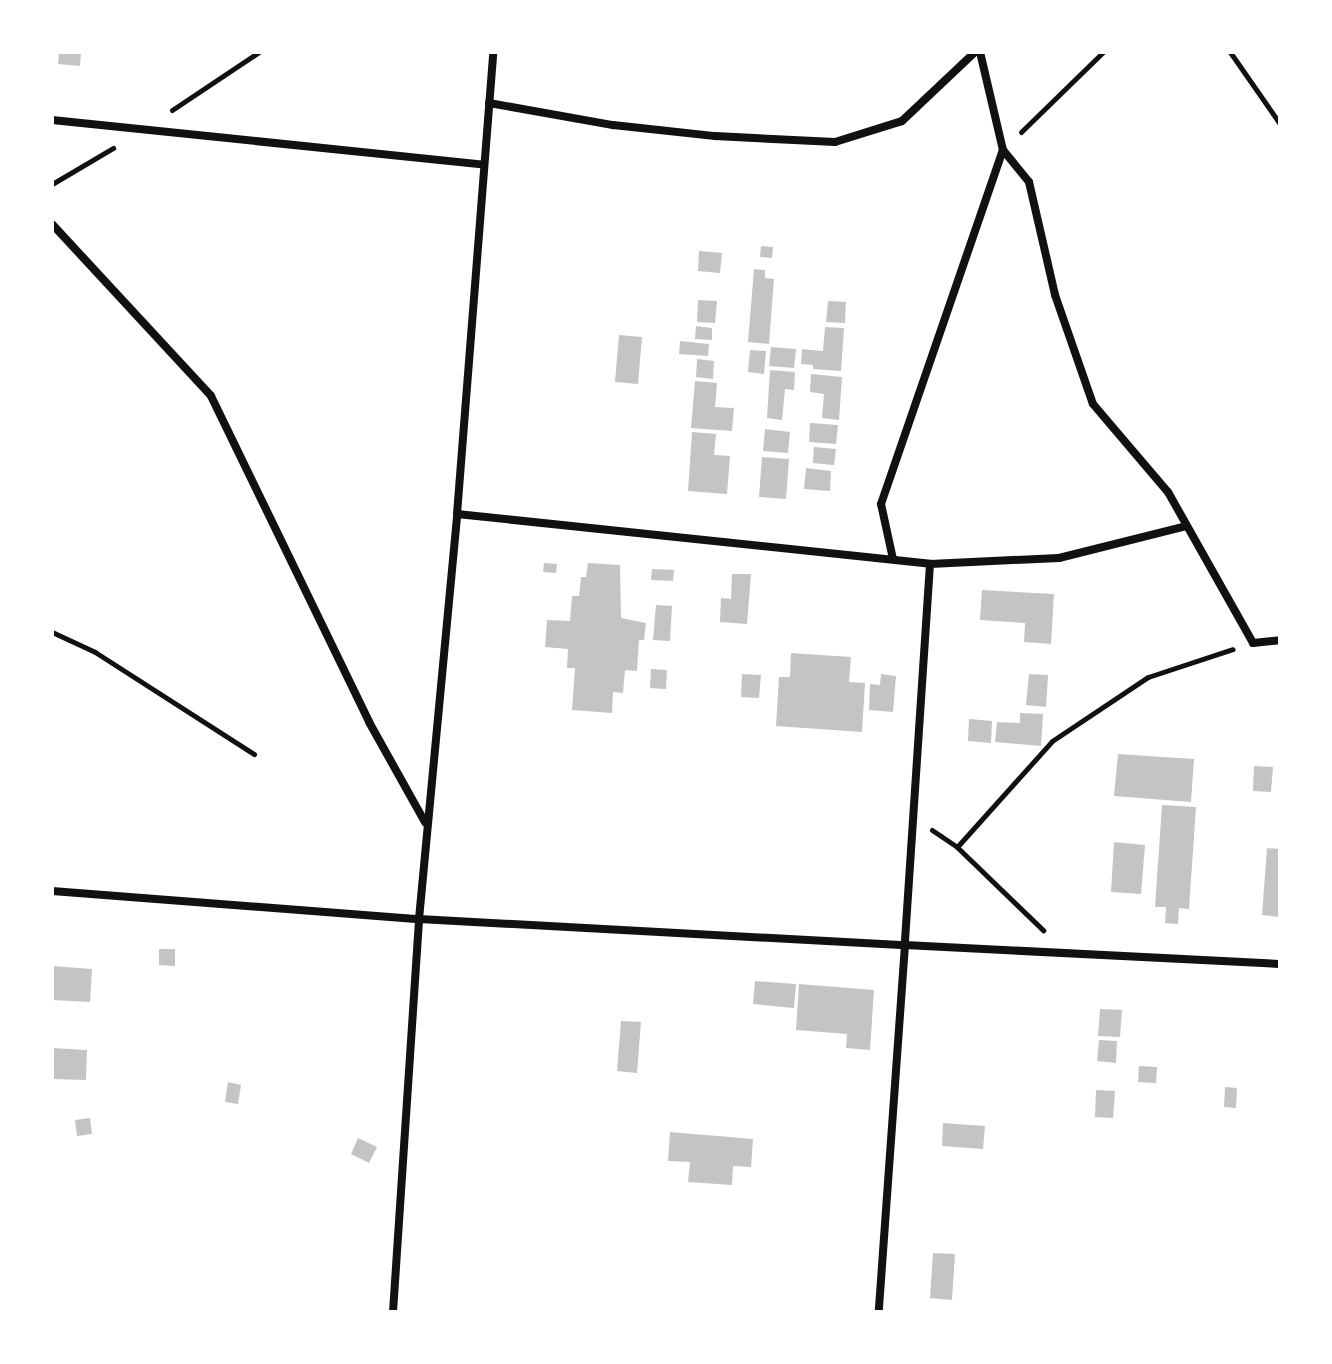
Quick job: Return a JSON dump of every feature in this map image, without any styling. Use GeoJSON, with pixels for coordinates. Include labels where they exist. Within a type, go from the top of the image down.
{"type":"FeatureCollection","features":[{"type":"Feature","properties":{"kind":"street"},"geometry":{"type":"LineString","coordinates":[[393,1312],[426,824],[457,514],[493,52]]}},
{"type":"Feature","properties":{"kind":"street"},"geometry":{"type":"LineString","coordinates":[[489,103],[613,125],[715,136],[835,142],[902,121],[977,52],[1003,150],[1029,182],[1055,295],[1093,404],[1168,492],[1253,643],[1280,640]]}},
{"type":"Feature","properties":{"kind":"street"},"geometry":{"type":"LineString","coordinates":[[52,120],[484,165]]}},
{"type":"Feature","properties":{"kind":"street"},"geometry":{"type":"LineString","coordinates":[[893,559],[881,504],[1003,150]]}},
{"type":"Feature","properties":{"kind":"street"},"geometry":{"type":"LineString","coordinates":[[52,224],[211,396],[369,722],[426,824]]}},
{"type":"Feature","properties":{"kind":"street"},"geometry":{"type":"LineString","coordinates":[[457,514],[930,564],[1059,558],[1186,526]]}},
{"type":"Feature","properties":{"kind":"street"},"geometry":{"type":"LineString","coordinates":[[879,1312],[930,564]]}},
{"type":"Feature","properties":{"kind":"street"},"geometry":{"type":"LineString","coordinates":[[52,891],[419,919],[1280,964]]}},
{"type":"Feature","properties":{"kind":"path"},"geometry":{"type":"LineString","coordinates":[[1003,150],[1103,52]]}},
{"type":"Feature","properties":{"kind":"path"},"geometry":{"type":"LineString","coordinates":[[1230,52],[1280,124]]}},
{"type":"Feature","properties":{"kind":"path"},"geometry":{"type":"LineString","coordinates":[[52,632],[95,652],[254,754]]}},
{"type":"Feature","properties":{"kind":"path"},"geometry":{"type":"LineString","coordinates":[[957,847],[1052,741],[1148,677],[1253,643]]}},
{"type":"Feature","properties":{"kind":"path"},"geometry":{"type":"LineString","coordinates":[[913,818],[957,847],[1067,953]]}},
{"type":"Feature","properties":{"kind":"building"},"geometry":{"type":"Polygon","coordinates":[[[59,52],[81,52],[80,66],[58,64],[59,52]]]}},
{"type":"Feature","properties":{"kind":"building"},"geometry":{"type":"Polygon","coordinates":[[[761,246],[773,247],[772,258],[760,257],[761,246]]]}},
{"type":"Feature","properties":{"kind":"building"},"geometry":{"type":"Polygon","coordinates":[[[699,251],[722,253],[720,273],[698,271],[699,251]]]}},
{"type":"Feature","properties":{"kind":"building"},"geometry":{"type":"Polygon","coordinates":[[[754,269],[765,270],[765,278],[774,279],[769,344],[748,342],[754,269]]]}},
{"type":"Feature","properties":{"kind":"building"},"geometry":{"type":"Polygon","coordinates":[[[698,300],[717,301],[715,323],[697,322],[698,300]]]}},
{"type":"Feature","properties":{"kind":"building"},"geometry":{"type":"Polygon","coordinates":[[[828,301],[846,302],[845,323],[826,322],[828,301]]]}},
{"type":"Feature","properties":{"kind":"building"},"geometry":{"type":"Polygon","coordinates":[[[696,326],[712,328],[712,340],[695,339],[696,326]]]}},
{"type":"Feature","properties":{"kind":"building"},"geometry":{"type":"Polygon","coordinates":[[[825,327],[844,328],[841,371],[813,369],[813,365],[801,364],[802,349],[823,351],[825,327]]]}},
{"type":"Feature","properties":{"kind":"building"},"geometry":{"type":"Polygon","coordinates":[[[619,335],[642,337],[638,384],[615,382],[619,335]]]}},
{"type":"Feature","properties":{"kind":"building"},"geometry":{"type":"Polygon","coordinates":[[[680,341],[709,344],[708,356],[679,354],[680,341]]]}},
{"type":"Feature","properties":{"kind":"building"},"geometry":{"type":"Polygon","coordinates":[[[771,347],[796,349],[794,368],[769,366],[771,347]]]}},
{"type":"Feature","properties":{"kind":"building"},"geometry":{"type":"Polygon","coordinates":[[[750,350],[766,351],[764,374],[748,372],[750,350]]]}},
{"type":"Feature","properties":{"kind":"building"},"geometry":{"type":"Polygon","coordinates":[[[697,359],[714,361],[713,379],[696,377],[697,359]]]}},
{"type":"Feature","properties":{"kind":"building"},"geometry":{"type":"Polygon","coordinates":[[[770,370],[795,372],[794,390],[785,389],[782,420],[767,418],[770,370]]]}},
{"type":"Feature","properties":{"kind":"building"},"geometry":{"type":"Polygon","coordinates":[[[811,374],[842,377],[839,420],[822,418],[824,394],[810,392],[811,374]]]}},
{"type":"Feature","properties":{"kind":"building"},"geometry":{"type":"Polygon","coordinates":[[[695,381],[717,383],[715,407],[734,408],[732,431],[691,428],[695,381]]]}},
{"type":"Feature","properties":{"kind":"building"},"geometry":{"type":"Polygon","coordinates":[[[810,423],[838,425],[836,444],[809,442],[810,423]]]}},
{"type":"Feature","properties":{"kind":"building"},"geometry":{"type":"Polygon","coordinates":[[[765,429],[790,432],[788,453],[763,451],[765,429]]]}},
{"type":"Feature","properties":{"kind":"building"},"geometry":{"type":"Polygon","coordinates":[[[692,432],[716,434],[714,455],[730,456],[727,494],[688,491],[692,432]]]}},
{"type":"Feature","properties":{"kind":"building"},"geometry":{"type":"Polygon","coordinates":[[[814,447],[836,449],[834,465],[813,463],[814,447]]]}},
{"type":"Feature","properties":{"kind":"building"},"geometry":{"type":"Polygon","coordinates":[[[762,457],[789,459],[786,499],[759,497],[762,457]]]}},
{"type":"Feature","properties":{"kind":"building"},"geometry":{"type":"Polygon","coordinates":[[[806,468],[831,471],[830,491],[804,489],[806,468]]]}},
{"type":"Feature","properties":{"kind":"building"},"geometry":{"type":"Polygon","coordinates":[[[544,563],[557,564],[556,573],[543,572],[544,563]]]}},
{"type":"Feature","properties":{"kind":"building"},"geometry":{"type":"Polygon","coordinates":[[[588,563],[620,565],[621,618],[646,623],[644,640],[639,640],[637,671],[625,670],[623,693],[613,692],[612,713],[572,710],[575,668],[567,668],[568,649],[545,647],[547,620],[570,621],[572,596],[579,596],[581,577],[586,577],[588,563]]]}},
{"type":"Feature","properties":{"kind":"building"},"geometry":{"type":"Polygon","coordinates":[[[652,569],[674,570],[673,581],[651,580],[652,569]]]}},
{"type":"Feature","properties":{"kind":"building"},"geometry":{"type":"Polygon","coordinates":[[[732,574],[751,574],[747,624],[720,622],[721,598],[731,599],[732,574]]]}},
{"type":"Feature","properties":{"kind":"building"},"geometry":{"type":"Polygon","coordinates":[[[982,590],[1054,594],[1051,644],[1024,642],[1025,623],[980,620],[982,590]]]}},
{"type":"Feature","properties":{"kind":"building"},"geometry":{"type":"Polygon","coordinates":[[[656,605],[672,606],[670,641],[653,640],[656,605]]]}},
{"type":"Feature","properties":{"kind":"building"},"geometry":{"type":"Polygon","coordinates":[[[791,653],[851,657],[849,682],[865,683],[862,732],[776,726],[779,677],[790,677],[791,653]]]}},
{"type":"Feature","properties":{"kind":"building"},"geometry":{"type":"Polygon","coordinates":[[[651,669],[667,670],[666,689],[650,688],[651,669]]]}},
{"type":"Feature","properties":{"kind":"building"},"geometry":{"type":"Polygon","coordinates":[[[742,674],[761,675],[759,698],[741,697],[742,674]]]}},
{"type":"Feature","properties":{"kind":"building"},"geometry":{"type":"Polygon","coordinates":[[[881,674],[896,676],[893,712],[869,710],[870,684],[880,685],[881,674]]]}},
{"type":"Feature","properties":{"kind":"building"},"geometry":{"type":"Polygon","coordinates":[[[1029,674],[1048,675],[1046,707],[1026,705],[1029,674]]]}},
{"type":"Feature","properties":{"kind":"building"},"geometry":{"type":"Polygon","coordinates":[[[1020,713],[1043,714],[1041,746],[995,742],[997,722],[1020,723],[1020,713]]]}},
{"type":"Feature","properties":{"kind":"building"},"geometry":{"type":"Polygon","coordinates":[[[969,719],[992,721],[991,743],[968,741],[969,719]]]}},
{"type":"Feature","properties":{"kind":"building"},"geometry":{"type":"Polygon","coordinates":[[[1118,754],[1194,759],[1191,802],[1114,796],[1118,754]]]}},
{"type":"Feature","properties":{"kind":"building"},"geometry":{"type":"Polygon","coordinates":[[[1254,766],[1273,767],[1271,792],[1253,791],[1254,766]]]}},
{"type":"Feature","properties":{"kind":"building"},"geometry":{"type":"Polygon","coordinates":[[[1162,805],[1196,807],[1189,909],[1179,908],[1178,924],[1165,923],[1166,907],[1155,907],[1162,805]]]}},
{"type":"Feature","properties":{"kind":"building"},"geometry":{"type":"Polygon","coordinates":[[[1114,842],[1145,845],[1141,894],[1111,892],[1114,842]]]}},
{"type":"Feature","properties":{"kind":"building"},"geometry":{"type":"Polygon","coordinates":[[[1267,848],[1280,849],[1280,917],[1262,915],[1267,848]]]}},
{"type":"Feature","properties":{"kind":"building"},"geometry":{"type":"Polygon","coordinates":[[[159,949],[175,949],[175,966],[159,965],[159,949]]]}},
{"type":"Feature","properties":{"kind":"building"},"geometry":{"type":"Polygon","coordinates":[[[52,966],[92,969],[90,1002],[52,1000],[52,966]]]}},
{"type":"Feature","properties":{"kind":"building"},"geometry":{"type":"Polygon","coordinates":[[[755,981],[796,984],[794,1008],[753,1004],[755,981]]]}},
{"type":"Feature","properties":{"kind":"building"},"geometry":{"type":"Polygon","coordinates":[[[799,984],[874,990],[870,1050],[846,1048],[847,1034],[796,1030],[799,984]]]}},
{"type":"Feature","properties":{"kind":"building"},"geometry":{"type":"Polygon","coordinates":[[[1100,1009],[1122,1010],[1120,1037],[1098,1036],[1100,1009]]]}},
{"type":"Feature","properties":{"kind":"building"},"geometry":{"type":"Polygon","coordinates":[[[621,1021],[641,1022],[637,1073],[617,1071],[621,1021]]]}},
{"type":"Feature","properties":{"kind":"building"},"geometry":{"type":"Polygon","coordinates":[[[1099,1040],[1117,1041],[1116,1063],[1097,1061],[1099,1040]]]}},
{"type":"Feature","properties":{"kind":"building"},"geometry":{"type":"Polygon","coordinates":[[[52,1048],[87,1050],[86,1080],[52,1079],[52,1048]]]}},
{"type":"Feature","properties":{"kind":"building"},"geometry":{"type":"Polygon","coordinates":[[[1139,1066],[1157,1067],[1156,1083],[1138,1082],[1139,1066]]]}},
{"type":"Feature","properties":{"kind":"building"},"geometry":{"type":"Polygon","coordinates":[[[228,1082],[241,1085],[238,1104],[225,1102],[228,1082]]]}},
{"type":"Feature","properties":{"kind":"building"},"geometry":{"type":"Polygon","coordinates":[[[1225,1087],[1237,1088],[1236,1108],[1224,1107],[1225,1087]]]}},
{"type":"Feature","properties":{"kind":"building"},"geometry":{"type":"Polygon","coordinates":[[[1096,1090],[1115,1091],[1113,1118],[1095,1117],[1096,1090]]]}},
{"type":"Feature","properties":{"kind":"building"},"geometry":{"type":"Polygon","coordinates":[[[90,1118],[92,1134],[77,1136],[75,1120],[90,1118]]]}},
{"type":"Feature","properties":{"kind":"building"},"geometry":{"type":"Polygon","coordinates":[[[943,1123],[985,1126],[983,1149],[942,1146],[943,1123]]]}},
{"type":"Feature","properties":{"kind":"building"},"geometry":{"type":"Polygon","coordinates":[[[670,1132],[753,1139],[751,1167],[733,1166],[732,1185],[688,1182],[690,1162],[668,1161],[670,1132]]]}},
{"type":"Feature","properties":{"kind":"building"},"geometry":{"type":"Polygon","coordinates":[[[358,1138],[377,1147],[369,1163],[351,1154],[358,1138]]]}},
{"type":"Feature","properties":{"kind":"building"},"geometry":{"type":"Polygon","coordinates":[[[933,1253],[955,1254],[952,1300],[930,1298],[933,1253]]]}}]}
